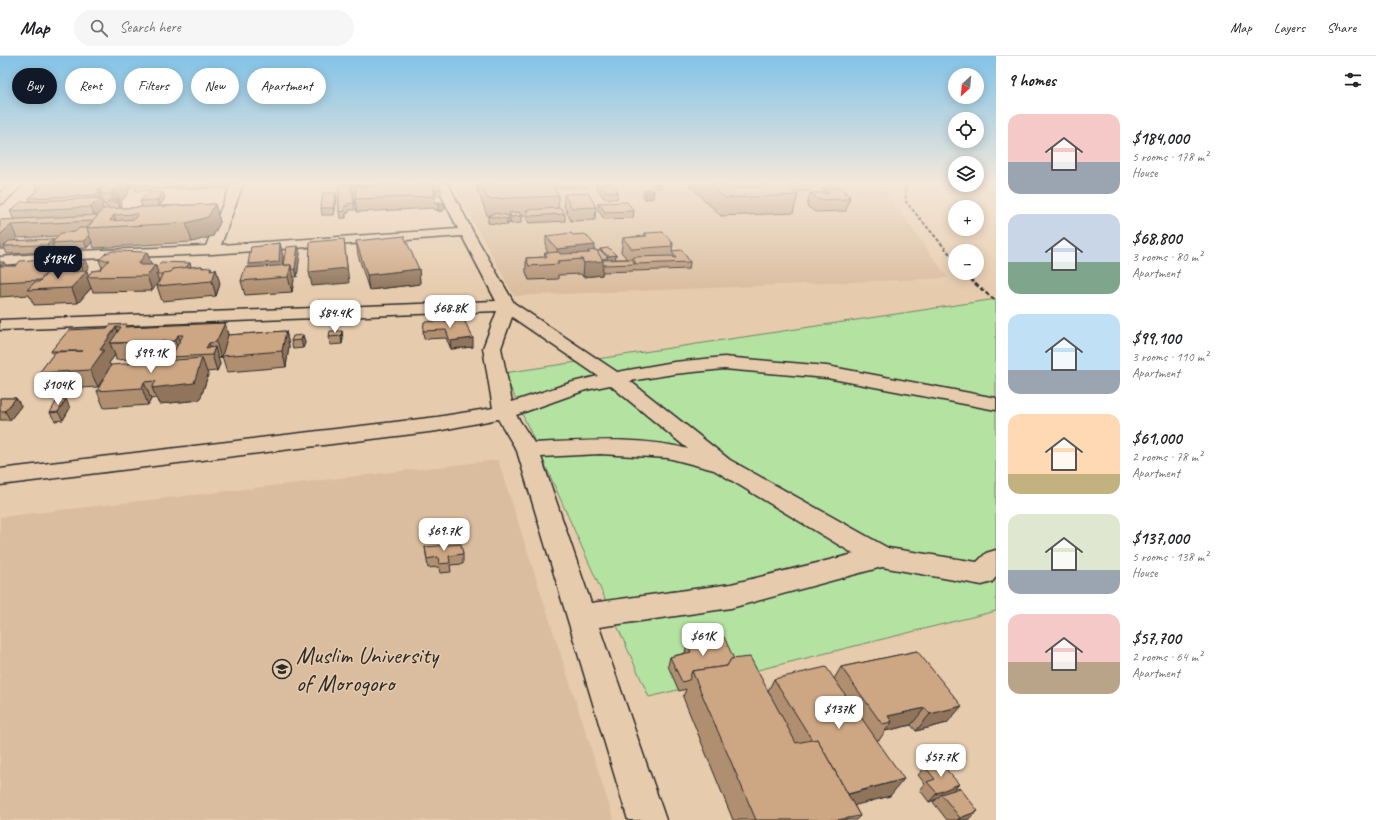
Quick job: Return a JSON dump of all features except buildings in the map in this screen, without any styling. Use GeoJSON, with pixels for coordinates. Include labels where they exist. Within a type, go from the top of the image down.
{"type":"FeatureCollection","features":[{"type":"Feature","properties":{"kind":"street"},"geometry":{"type":"LineString","coordinates":[[212,250],[223,220]]}},
{"type":"Feature","properties":{"kind":"street"},"geometry":{"type":"LineString","coordinates":[[460,220],[507,306],[614,378],[722,465],[882,557],[991,572]]}},
{"type":"Feature","properties":{"kind":"street"},"geometry":{"type":"LineString","coordinates":[[0,261],[80,255],[212,250],[466,232]]}},
{"type":"Feature","properties":{"kind":"street"},"geometry":{"type":"LineString","coordinates":[[0,325],[507,306]]}},
{"type":"Feature","properties":{"kind":"street"},"geometry":{"type":"LineString","coordinates":[[507,306],[492,348],[504,412],[528,451],[648,820]]}},
{"type":"Feature","properties":{"kind":"street"},"geometry":{"type":"LineString","coordinates":[[0,478],[437,424],[504,412],[580,386],[614,378],[674,368],[724,363],[827,372],[996,404]]}},
{"type":"Feature","properties":{"kind":"street"},"geometry":{"type":"LineString","coordinates":[[528,451],[600,447],[668,451],[722,465]]}},
{"type":"Feature","properties":{"kind":"street"},"geometry":{"type":"LineString","coordinates":[[582,617],[731,596],[882,557]]}},
{"type":"Feature","properties":{"kind":"shaded area"},"geometry":{"type":"Polygon","coordinates":[[[472,220],[906,220],[948,278],[514,296],[472,220]]]}},
{"type":"Feature","properties":{"kind":"shaded area","name":"Muslim University of Morogoro"},"geometry":{"type":"Polygon","coordinates":[[[498,460],[614,820],[0,820],[0,517],[498,460]]]}},
{"type":"Feature","properties":{"kind":"green space"},"geometry":{"type":"Polygon","coordinates":[[[996,299],[996,611],[649,697],[504,373],[996,299]]]}},
{"type":"Feature","properties":{"kind":"railway"},"geometry":{"type":"LineString","coordinates":[[921,220],[948,252]]}},
{"type":"Feature","properties":{"kind":"railway"},"geometry":{"type":"LineString","coordinates":[[971,280],[996,301]]}},
{"type":"Feature","properties":{"kind":"place","name":"Muslim University of Morogoro"},"geometry":{"type":"Point","coordinates":[282,669]}}]}
